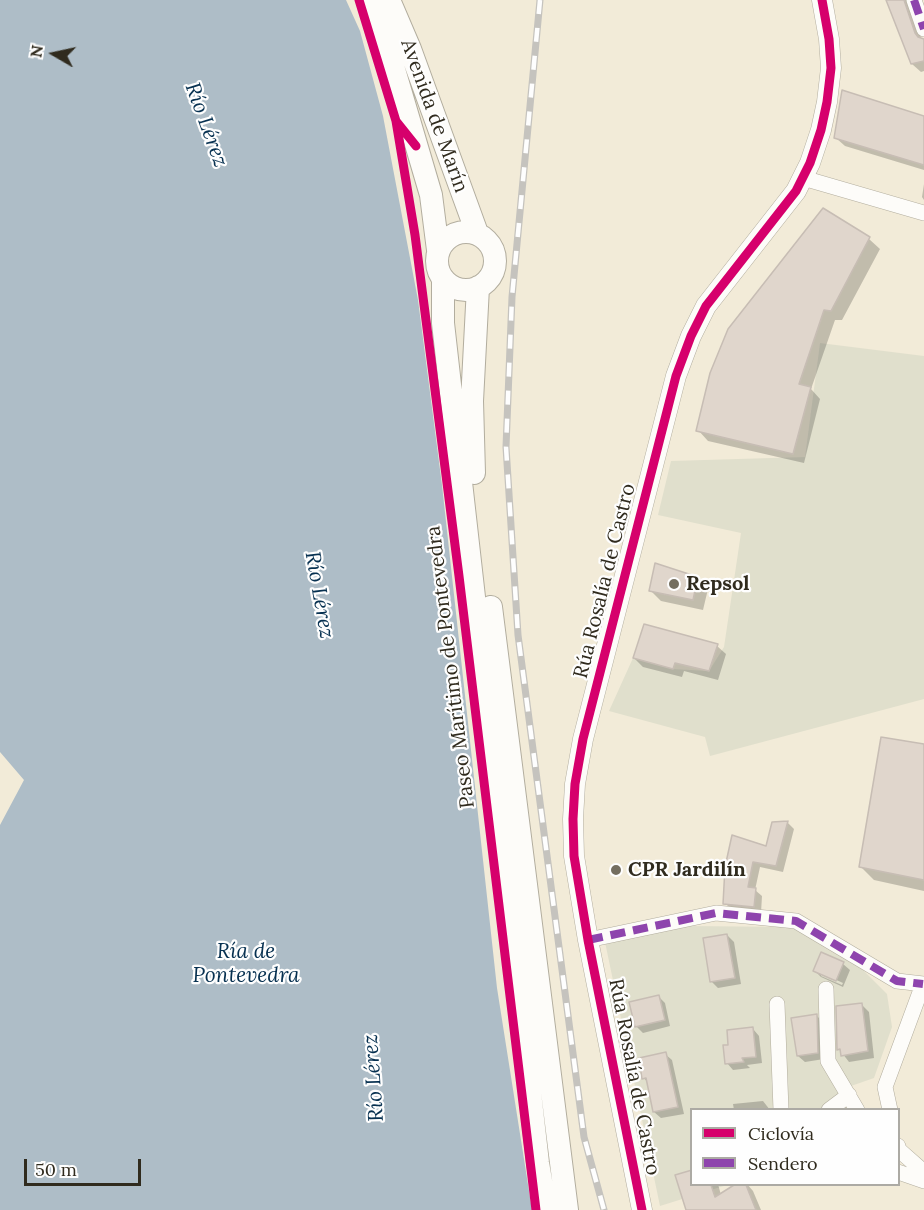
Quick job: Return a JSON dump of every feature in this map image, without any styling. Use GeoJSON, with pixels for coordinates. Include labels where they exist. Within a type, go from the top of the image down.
{"type":"FeatureCollection","features":[{"type":"Feature","properties":{"kind":"highway","name":"Avenida de Marín"},"geometry":{"type":"LineString","coordinates":[[371,0],[399,83],[431,195],[438,250]]}},
{"type":"Feature","properties":{"kind":"highway","name":"Avenida de Marín"},"geometry":{"type":"LineString","coordinates":[[389,0],[410,49],[477,233]]}},
{"type":"Feature","properties":{"kind":"highway"},"geometry":{"type":"LineString","coordinates":[[443,280],[459,290],[469,290],[486,282],[492,273],[495,254],[485,238],[477,233],[459,232],[443,242],[438,250],[437,266],[443,280],[443,323],[538,1163],[546,1210]]}},
{"type":"Feature","properties":{"kind":"highway"},"geometry":{"type":"LineString","coordinates":[[478,287],[472,419],[474,477],[567,1210]]}},
{"type":"Feature","properties":{"kind":"main road","name":"Rúa Rosalía de Castro"},"geometry":{"type":"LineString","coordinates":[[642,1210],[588,940],[574,856],[575,784],[583,739],[676,376],[691,336],[706,306],[796,191],[821,130],[831,68],[829,39],[822,0]]}},
{"type":"Feature","properties":{"kind":"street"},"geometry":{"type":"LineString","coordinates":[[914,0],[924,29]]}},
{"type":"Feature","properties":{"kind":"street"},"geometry":{"type":"LineString","coordinates":[[803,178],[924,213]]}},
{"type":"Feature","properties":{"kind":"street"},"geometry":{"type":"LineString","coordinates":[[588,940],[716,913],[796,921],[897,981],[923,984],[885,1087],[890,1108]]}},
{"type":"Feature","properties":{"kind":"street"},"geometry":{"type":"LineString","coordinates":[[826,990],[828,1060],[856,1108]]}},
{"type":"Feature","properties":{"kind":"street"},"geometry":{"type":"LineString","coordinates":[[777,1004],[781,1108]]}},
{"type":"Feature","properties":{"kind":"street"},"geometry":{"type":"LineString","coordinates":[[832,1108],[849,1095]]}},
{"type":"Feature","properties":{"kind":"street"},"geometry":{"type":"LineString","coordinates":[[900,1151],[924,1172]]}},
{"type":"Feature","properties":{"kind":"street"},"geometry":{"type":"LineString","coordinates":[[900,1173],[924,1181]]}},
{"type":"Feature","properties":{"kind":"green space"},"geometry":{"type":"Polygon","coordinates":[[[820,343],[924,356],[924,699],[710,756],[705,737],[609,711],[633,658],[673,669],[709,671],[724,647],[741,533],[658,515],[671,461],[805,457],[820,343]]]}},
{"type":"Feature","properties":{"kind":"green space"},"geometry":{"type":"Polygon","coordinates":[[[687,926],[792,927],[860,967],[887,994],[892,1027],[874,1078],[851,1086],[834,1061],[830,983],[823,981],[824,1061],[843,1093],[823,1108],[690,1108],[690,1186],[724,1186],[660,1206],[605,942],[687,926]]]}},
{"type":"Feature","properties":{"kind":"water","name":"Ría de Pontevedra"},"geometry":{"type":"Polygon","coordinates":[[[0,0],[346,0],[360,31],[383,116],[418,300],[442,485],[497,988],[532,1210],[0,1210],[0,825],[24,780],[0,752],[0,0]]]}},
{"type":"Feature","properties":{"kind":"building"},"geometry":{"type":"Polygon","coordinates":[[[886,0],[904,0],[915,33],[924,39],[924,61],[911,64],[886,0]]]}},
{"type":"Feature","properties":{"kind":"building"},"geometry":{"type":"Polygon","coordinates":[[[842,90],[924,116],[924,165],[834,138],[842,90]]]}},
{"type":"Feature","properties":{"kind":"building"},"geometry":{"type":"Polygon","coordinates":[[[823,208],[870,237],[831,311],[824,310],[799,384],[811,387],[793,454],[696,431],[710,373],[728,329],[823,208]]]}},
{"type":"Feature","properties":{"kind":"building","name":"Repsol"},"geometry":{"type":"Polygon","coordinates":[[[655,563],[698,577],[693,600],[649,591],[655,563]]]}},
{"type":"Feature","properties":{"kind":"building"},"geometry":{"type":"Polygon","coordinates":[[[644,624],[718,644],[709,671],[675,663],[673,669],[633,658],[644,624]]]}},
{"type":"Feature","properties":{"kind":"building"},"geometry":{"type":"Polygon","coordinates":[[[881,737],[924,744],[924,880],[859,867],[881,737]]]}},
{"type":"Feature","properties":{"kind":"building"},"geometry":{"type":"Polygon","coordinates":[[[788,821],[776,866],[753,862],[748,887],[756,888],[754,907],[723,904],[725,867],[732,835],[766,846],[772,822],[788,821]]]}},
{"type":"Feature","properties":{"kind":"building"},"geometry":{"type":"Polygon","coordinates":[[[727,934],[735,978],[710,982],[703,938],[727,934]]]}},
{"type":"Feature","properties":{"kind":"building"},"geometry":{"type":"Polygon","coordinates":[[[821,952],[844,962],[836,981],[813,971],[821,952]]]}},
{"type":"Feature","properties":{"kind":"building"},"geometry":{"type":"Polygon","coordinates":[[[659,995],[665,1020],[635,1027],[629,1002],[659,995]]]}},
{"type":"Feature","properties":{"kind":"building"},"geometry":{"type":"Polygon","coordinates":[[[862,1003],[868,1051],[841,1056],[840,1049],[837,1050],[836,1006],[862,1003]]]}},
{"type":"Feature","properties":{"kind":"building"},"geometry":{"type":"Polygon","coordinates":[[[817,1014],[818,1053],[797,1056],[791,1018],[817,1014]]]}},
{"type":"Feature","properties":{"kind":"building"},"geometry":{"type":"Polygon","coordinates":[[[753,1027],[756,1057],[742,1058],[744,1062],[725,1064],[723,1045],[728,1045],[727,1030],[753,1027]]]}},
{"type":"Feature","properties":{"kind":"building"},"geometry":{"type":"Polygon","coordinates":[[[666,1052],[678,1107],[653,1112],[646,1078],[642,1079],[639,1058],[666,1052]]]}},
{"type":"Feature","properties":{"kind":"building"},"geometry":{"type":"Polygon","coordinates":[[[690,1171],[690,1186],[711,1186],[715,1197],[732,1186],[746,1186],[756,1210],[686,1210],[675,1175],[690,1171]]]}},
{"type":"Feature","properties":{"kind":"railway"},"geometry":{"type":"LineString","coordinates":[[540,0],[512,297],[506,447],[518,635],[584,1137],[604,1210]]}},
{"type":"Feature","properties":{"kind":"marked path"},"geometry":{"type":"LineString","coordinates":[[914,0],[924,29]]}},
{"type":"Feature","properties":{"kind":"marked path"},"geometry":{"type":"LineString","coordinates":[[588,940],[716,913],[796,921],[897,981],[923,984]]}},
{"type":"Feature","properties":{"kind":"cycle path"},"geometry":{"type":"LineString","coordinates":[[359,0],[396,121],[416,146]]}},
{"type":"Feature","properties":{"kind":"cycle path"},"geometry":{"type":"LineString","coordinates":[[642,1210],[588,940],[574,856],[575,784],[583,739],[676,376],[691,336],[706,306],[796,191],[810,163],[821,130],[831,68],[829,39],[822,0]]}},
{"type":"Feature","properties":{"kind":"cycle path","name":"Paseo Marítimo de Pontevedra"},"geometry":{"type":"LineString","coordinates":[[396,121],[415,235],[459,576],[536,1210]]}},
{"type":"Feature","properties":{"kind":"place","name":"Repsol"},"geometry":{"type":"Point","coordinates":[674,584]}},
{"type":"Feature","properties":{"kind":"place","name":"CPR Jardilín"},"geometry":{"type":"Point","coordinates":[616,870]}},
{"type":"Feature","properties":{"kind":"water label","name":"Río Lérez"},"geometry":{"type":"Point","coordinates":[206,125]}},
{"type":"Feature","properties":{"kind":"water label","name":"Río Lérez"},"geometry":{"type":"Point","coordinates":[319,595]}},
{"type":"Feature","properties":{"kind":"water label","name":"Río Lérez"},"geometry":{"type":"Point","coordinates":[374,1078]}}]}
